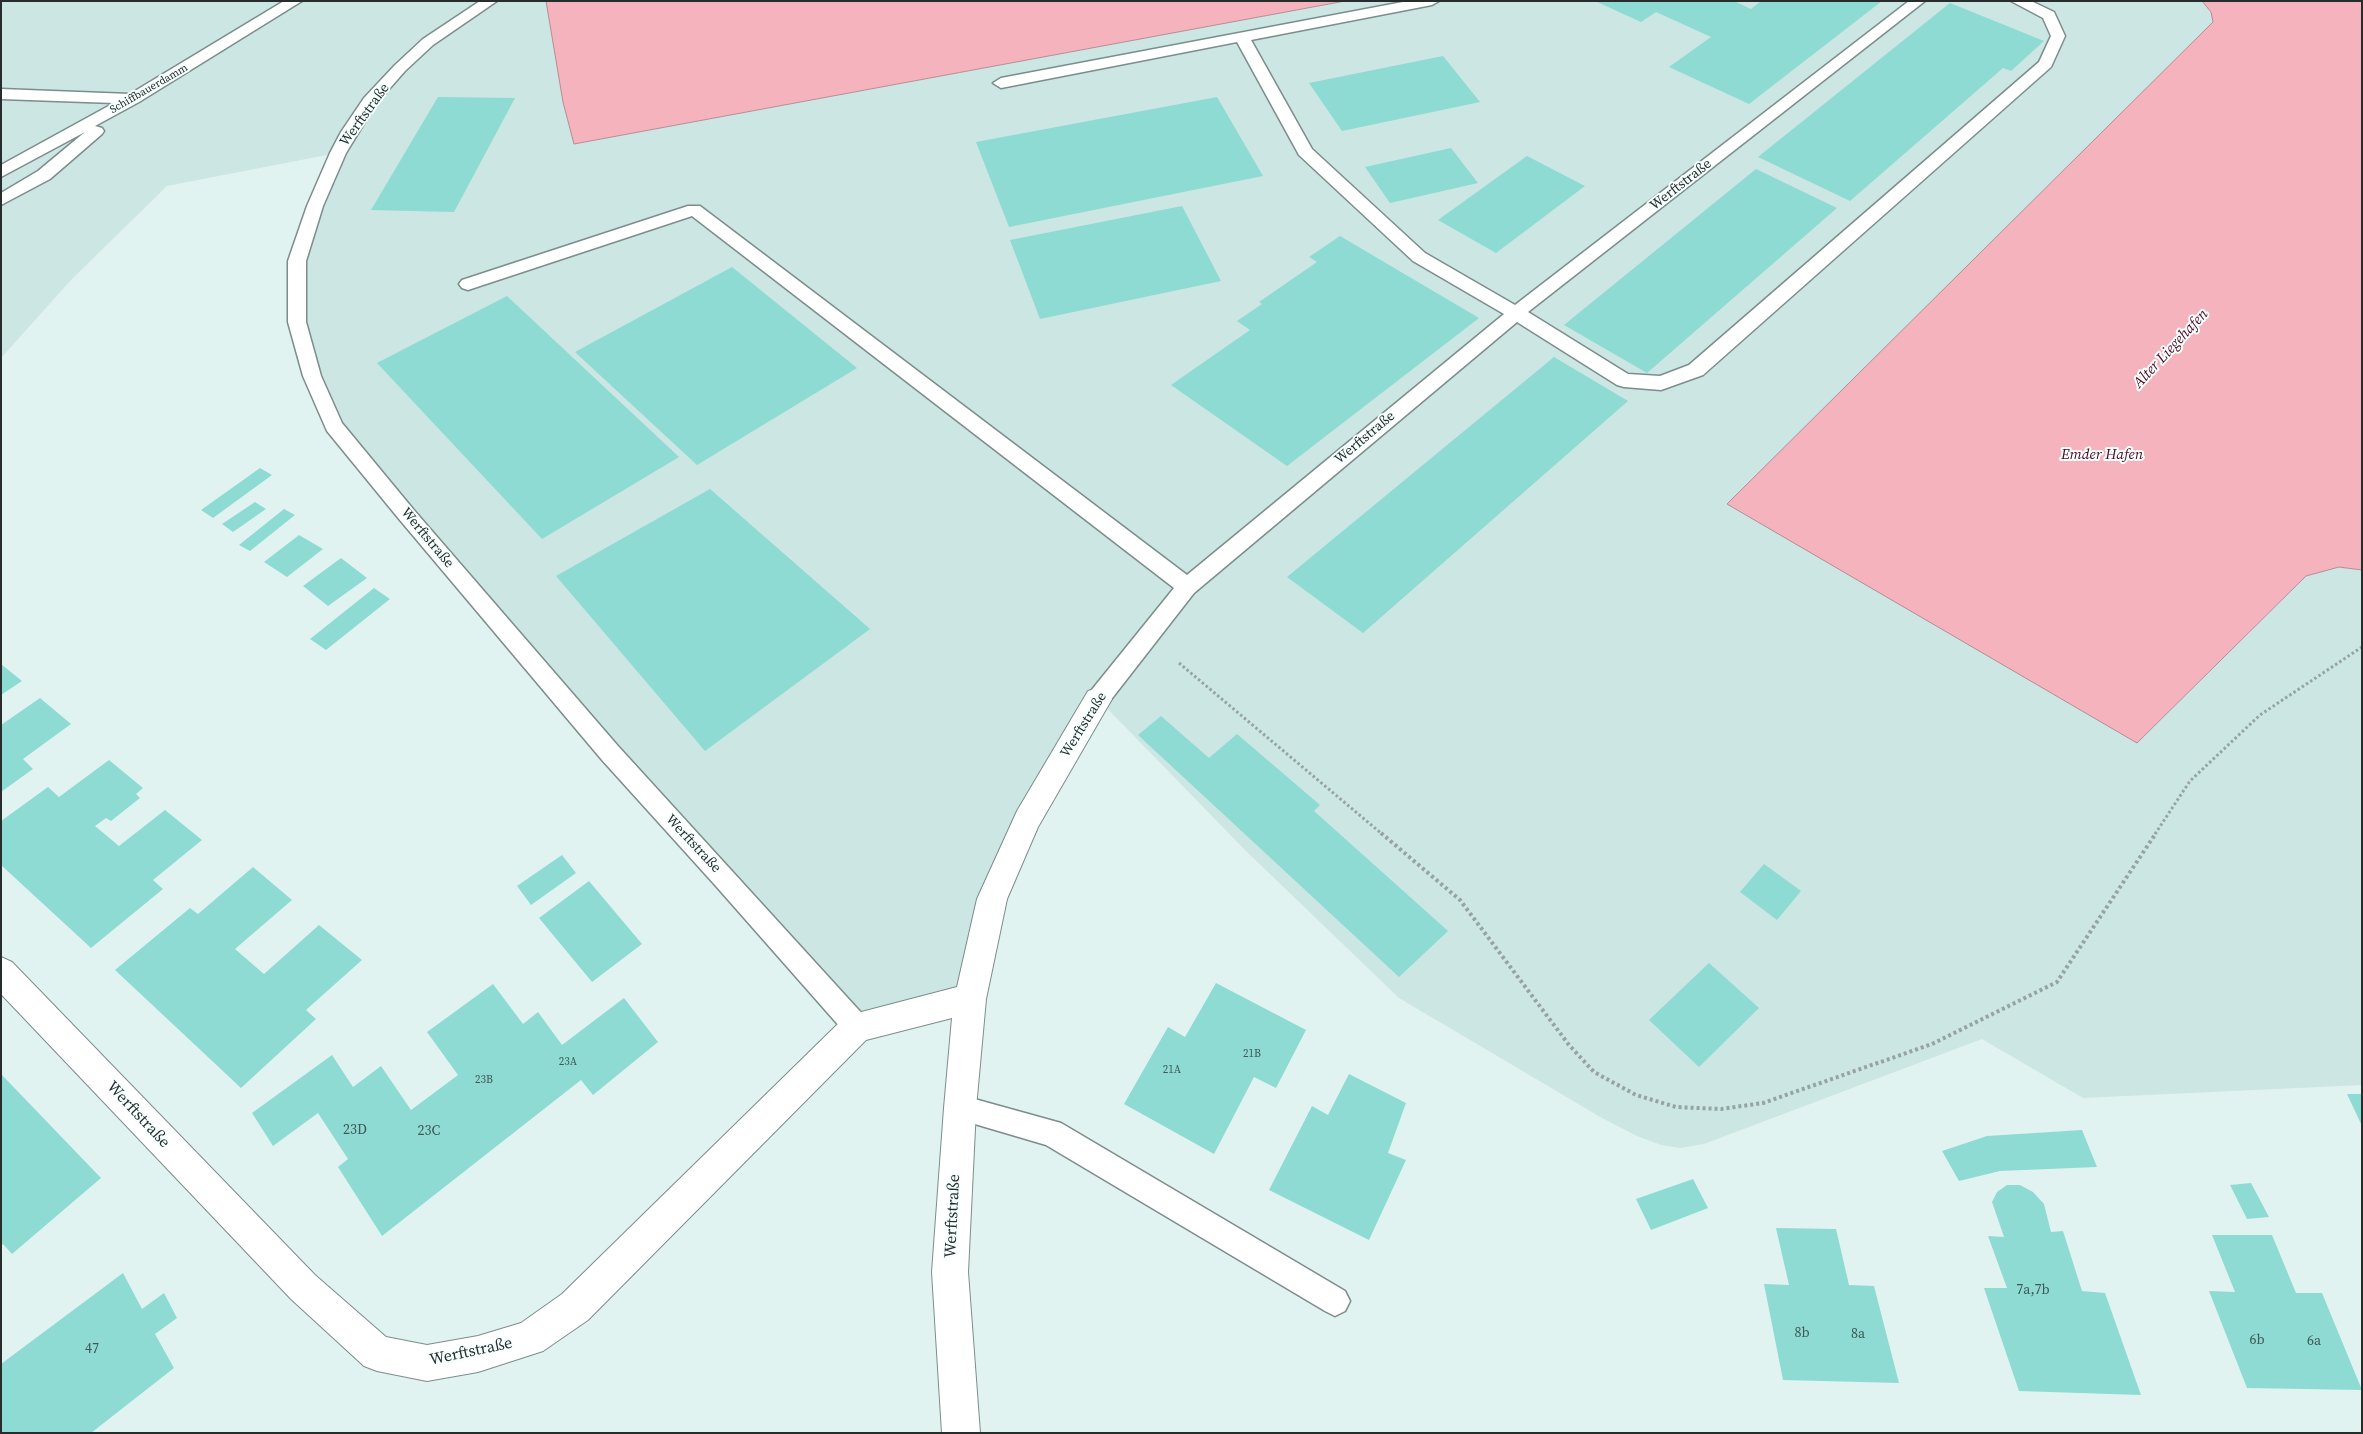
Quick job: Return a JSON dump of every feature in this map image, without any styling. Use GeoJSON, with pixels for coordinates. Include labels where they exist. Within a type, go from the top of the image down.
{"type":"FeatureCollection","features":[{"type":"Feature","properties":{"kind":"street","name":"Werftstraße"},"geometry":{"type":"LineString","coordinates":[[961,1433],[950,1272],[960,1108],[970,999],[992,899],[1027,820],[1098,699]]}},
{"type":"Feature","properties":{"kind":"street","name":"Werftstraße"},"geometry":{"type":"LineString","coordinates":[[1,972],[303,1287],[377,1353],[427,1363],[478,1354],[530,1338],[576,1307],[694,1192],[857,1027]]}},
{"type":"Feature","properties":{"kind":"street"},"geometry":{"type":"LineString","coordinates":[[857,1027],[970,999]]}},
{"type":"Feature","properties":{"kind":"lane","name":"Schiffbauerdamm"},"geometry":{"type":"LineString","coordinates":[[1,172],[133,99],[295,1]]}},
{"type":"Feature","properties":{"kind":"lane","name":"Werftstraße"},"geometry":{"type":"LineString","coordinates":[[490,1],[428,42],[400,68],[370,102],[349,132],[338,153],[315,206],[297,261],[297,322],[312,376],[334,426],[406,514],[610,754],[731,885],[857,1027]]}},
{"type":"Feature","properties":{"kind":"lane"},"geometry":{"type":"LineString","coordinates":[[1001,83],[1242,39],[1432,1]]}},
{"type":"Feature","properties":{"kind":"lane","name":"Werftstraße"},"geometry":{"type":"LineString","coordinates":[[1098,699],[1187,587],[1516,313],[1918,1]]}},
{"type":"Feature","properties":{"kind":"lane"},"geometry":{"type":"LineString","coordinates":[[1242,39],[1305,152],[1418,257],[1516,313],[1624,380],[1661,383],[1696,370],[2046,64],[2058,36],[2049,15],[2018,1]]}},
{"type":"Feature","properties":{"kind":"lane"},"geometry":{"type":"LineString","coordinates":[[1,94],[133,99]]}},
{"type":"Feature","properties":{"kind":"lane"},"geometry":{"type":"LineString","coordinates":[[1,186],[133,99]]}},
{"type":"Feature","properties":{"kind":"lane"},"geometry":{"type":"LineString","coordinates":[[1,200],[44,175],[133,99]]}},
{"type":"Feature","properties":{"kind":"lane"},"geometry":{"type":"LineString","coordinates":[[468,284],[694,210],[1187,587]]}},
{"type":"Feature","properties":{"kind":"lane"},"geometry":{"type":"LineString","coordinates":[[960,1108],[1051,1133],[1336,1301]]}},
{"type":"Feature","properties":{"kind":"path"},"geometry":{"type":"LineString","coordinates":[[1147,637],[1460,900],[1569,1045],[1594,1072],[1644,1098],[1676,1107],[1721,1109],[1763,1103],[1932,1044],[2057,982],[2190,781],[2260,715],[2362,646]]}},
{"type":"Feature","properties":{"kind":"shaded area"},"geometry":{"type":"Polygon","coordinates":[[[1,1],[546,1],[563,102],[575,144],[1345,1],[2202,1],[2212,12],[2214,22],[2137,743],[2306,576],[2339,567],[2362,570],[2362,1085],[2083,1098],[1982,1039],[1704,1144],[1680,1148],[1661,1145],[1637,1136],[1602,1118],[1399,998],[1246,851],[1098,699],[1027,820],[970,999],[857,1027],[334,426],[312,376],[297,261],[337,153],[167,186],[71,280],[1,358],[1,1]]]}},
{"type":"Feature","properties":{"kind":"water"},"geometry":{"type":"Polygon","coordinates":[[[546,1],[1345,1],[574,144],[563,102],[546,1]]]}},
{"type":"Feature","properties":{"kind":"water","name":"Emder Hafen"},"geometry":{"type":"Polygon","coordinates":[[[2202,1],[2362,1],[2362,570],[2339,567],[2306,576],[2137,743],[1727,504],[2213,22],[2211,12],[2202,1]]]}},
{"type":"Feature","properties":{"kind":"building"},"geometry":{"type":"Polygon","coordinates":[[[1595,1],[1734,1],[1751,9],[1761,1],[1882,1],[1749,104],[1669,67],[1711,37],[1656,12],[1641,22],[1595,1]]]}},
{"type":"Feature","properties":{"kind":"building"},"geometry":{"type":"Polygon","coordinates":[[[1950,3],[2044,41],[2011,71],[2003,68],[1850,201],[1758,157],[1950,3]]]}},
{"type":"Feature","properties":{"kind":"building"},"geometry":{"type":"Polygon","coordinates":[[[1443,56],[1480,102],[1342,131],[1309,83],[1443,56]]]}},
{"type":"Feature","properties":{"kind":"building"},"geometry":{"type":"Polygon","coordinates":[[[438,97],[515,98],[454,212],[371,210],[438,97]]]}},
{"type":"Feature","properties":{"kind":"building"},"geometry":{"type":"Polygon","coordinates":[[[1217,97],[1263,176],[1009,227],[976,142],[1217,97]]]}},
{"type":"Feature","properties":{"kind":"building"},"geometry":{"type":"Polygon","coordinates":[[[1451,148],[1478,183],[1390,203],[1365,167],[1451,148]]]}},
{"type":"Feature","properties":{"kind":"building"},"geometry":{"type":"Polygon","coordinates":[[[1527,156],[1585,186],[1496,253],[1438,220],[1527,156]]]}},
{"type":"Feature","properties":{"kind":"building"},"geometry":{"type":"Polygon","coordinates":[[[1756,169],[1837,208],[1647,373],[1564,325],[1756,169]]]}},
{"type":"Feature","properties":{"kind":"building"},"geometry":{"type":"Polygon","coordinates":[[[1182,206],[1221,281],[1040,319],[1010,240],[1182,206]]]}},
{"type":"Feature","properties":{"kind":"building"},"geometry":{"type":"Polygon","coordinates":[[[1340,236],[1479,318],[1287,466],[1171,385],[1250,330],[1237,321],[1262,304],[1259,302],[1317,262],[1309,257],[1340,236]]]}},
{"type":"Feature","properties":{"kind":"building"},"geometry":{"type":"Polygon","coordinates":[[[732,267],[857,368],[697,465],[575,352],[732,267]]]}},
{"type":"Feature","properties":{"kind":"building"},"geometry":{"type":"Polygon","coordinates":[[[507,296],[679,457],[542,539],[377,363],[507,296]]]}},
{"type":"Feature","properties":{"kind":"building"},"geometry":{"type":"Polygon","coordinates":[[[1554,357],[1628,401],[1363,633],[1287,577],[1554,357]]]}},
{"type":"Feature","properties":{"kind":"building"},"geometry":{"type":"Polygon","coordinates":[[[260,468],[272,475],[213,518],[201,510],[260,468]]]}},
{"type":"Feature","properties":{"kind":"building"},"geometry":{"type":"Polygon","coordinates":[[[710,489],[870,629],[705,751],[556,576],[710,489]]]}},
{"type":"Feature","properties":{"kind":"building"},"geometry":{"type":"Polygon","coordinates":[[[255,502],[266,509],[233,532],[222,524],[255,502]]]}},
{"type":"Feature","properties":{"kind":"building"},"geometry":{"type":"Polygon","coordinates":[[[284,509],[295,515],[250,551],[239,545],[284,509]]]}},
{"type":"Feature","properties":{"kind":"building"},"geometry":{"type":"Polygon","coordinates":[[[299,535],[323,549],[287,577],[264,562],[299,535]]]}},
{"type":"Feature","properties":{"kind":"building"},"geometry":{"type":"Polygon","coordinates":[[[341,558],[367,578],[328,606],[303,586],[341,558]]]}},
{"type":"Feature","properties":{"kind":"building"},"geometry":{"type":"Polygon","coordinates":[[[374,588],[390,599],[326,650],[310,639],[374,588]]]}},
{"type":"Feature","properties":{"kind":"building"},"geometry":{"type":"Polygon","coordinates":[[[1,664],[22,681],[1,695],[1,664]]]}},
{"type":"Feature","properties":{"kind":"building"},"geometry":{"type":"Polygon","coordinates":[[[40,698],[71,724],[23,759],[33,769],[1,792],[1,725],[40,698]]]}},
{"type":"Feature","properties":{"kind":"building"},"geometry":{"type":"Polygon","coordinates":[[[1161,716],[1209,758],[1237,734],[1320,805],[1314,811],[1448,931],[1399,977],[1138,735],[1161,716]]]}},
{"type":"Feature","properties":{"kind":"building"},"geometry":{"type":"Polygon","coordinates":[[[109,760],[143,788],[136,794],[140,798],[111,821],[106,818],[95,826],[119,846],[165,810],[202,840],[153,880],[163,889],[91,948],[1,865],[1,821],[48,787],[59,797],[109,760]]]}},
{"type":"Feature","properties":{"kind":"building"},"geometry":{"type":"Polygon","coordinates":[[[562,855],[576,873],[531,905],[517,886],[562,855]]]}},
{"type":"Feature","properties":{"kind":"building"},"geometry":{"type":"Polygon","coordinates":[[[1764,864],[1801,891],[1777,920],[1740,892],[1764,864]]]}},
{"type":"Feature","properties":{"kind":"building"},"geometry":{"type":"Polygon","coordinates":[[[253,867],[292,900],[235,949],[264,974],[319,925],[362,960],[306,1010],[316,1019],[241,1088],[115,970],[190,908],[198,914],[253,867]]]}},
{"type":"Feature","properties":{"kind":"building"},"geometry":{"type":"Polygon","coordinates":[[[589,881],[642,944],[592,982],[539,918],[589,881]]]}},
{"type":"Feature","properties":{"kind":"building"},"geometry":{"type":"Polygon","coordinates":[[[1709,963],[1759,1008],[1699,1067],[1649,1020],[1709,963]]]}},
{"type":"Feature","properties":{"kind":"building"},"geometry":{"type":"Polygon","coordinates":[[[1216,983],[1306,1030],[1276,1088],[1254,1077],[1214,1154],[1124,1104],[1168,1027],[1185,1037],[1216,983]]]}},
{"type":"Feature","properties":{"kind":"building"},"geometry":{"type":"Polygon","coordinates":[[[493,984],[523,1024],[538,1012],[562,1045],[624,998],[658,1042],[593,1095],[581,1080],[382,1236],[338,1167],[348,1159],[318,1113],[273,1146],[252,1113],[332,1055],[353,1087],[381,1066],[411,1110],[458,1075],[427,1032],[493,984]]]}},
{"type":"Feature","properties":{"kind":"building"},"geometry":{"type":"Polygon","coordinates":[[[1,1074],[101,1178],[12,1254],[3,1244],[1,1246],[1,1074]]]}},
{"type":"Feature","properties":{"kind":"building"},"geometry":{"type":"Polygon","coordinates":[[[1349,1074],[1406,1103],[1388,1153],[1406,1160],[1369,1240],[1269,1190],[1312,1106],[1328,1115],[1349,1074]]]}},
{"type":"Feature","properties":{"kind":"building"},"geometry":{"type":"Polygon","coordinates":[[[2347,1094],[2362,1094],[2362,1126],[2347,1094]]]}},
{"type":"Feature","properties":{"kind":"building"},"geometry":{"type":"Polygon","coordinates":[[[2082,1130],[2097,1167],[2000,1171],[1959,1181],[1942,1151],[1987,1136],[2082,1130]]]}},
{"type":"Feature","properties":{"kind":"building"},"geometry":{"type":"Polygon","coordinates":[[[1693,1179],[1708,1208],[1651,1230],[1636,1199],[1693,1179]]]}},
{"type":"Feature","properties":{"kind":"building"},"geometry":{"type":"Polygon","coordinates":[[[2251,1183],[2269,1217],[2247,1219],[2230,1185],[2251,1183]]]}},
{"type":"Feature","properties":{"kind":"building"},"geometry":{"type":"Polygon","coordinates":[[[2007,1185],[2020,1185],[2033,1192],[2044,1204],[2051,1232],[2063,1231],[2082,1291],[2105,1293],[2141,1395],[2019,1391],[1984,1288],[2007,1288],[1988,1236],[2004,1237],[1992,1202],[1997,1192],[2007,1185]]]}},
{"type":"Feature","properties":{"kind":"building"},"geometry":{"type":"Polygon","coordinates":[[[1776,1228],[1836,1229],[1849,1285],[1874,1286],[1899,1383],[1783,1380],[1764,1284],[1789,1285],[1776,1228]]]}},
{"type":"Feature","properties":{"kind":"building"},"geometry":{"type":"Polygon","coordinates":[[[2212,1235],[2272,1235],[2296,1293],[2322,1293],[2362,1390],[2247,1388],[2209,1291],[2235,1292],[2212,1235]]]}},
{"type":"Feature","properties":{"kind":"building"},"geometry":{"type":"Polygon","coordinates":[[[123,1273],[142,1309],[164,1293],[177,1318],[155,1334],[174,1368],[91,1433],[1,1433],[1,1364],[123,1273]]]}},
{"type":"Feature","properties":{"kind":"water label","name":"Alter Liegehafen"},"geometry":{"type":"Point","coordinates":[2171,349]}}]}
